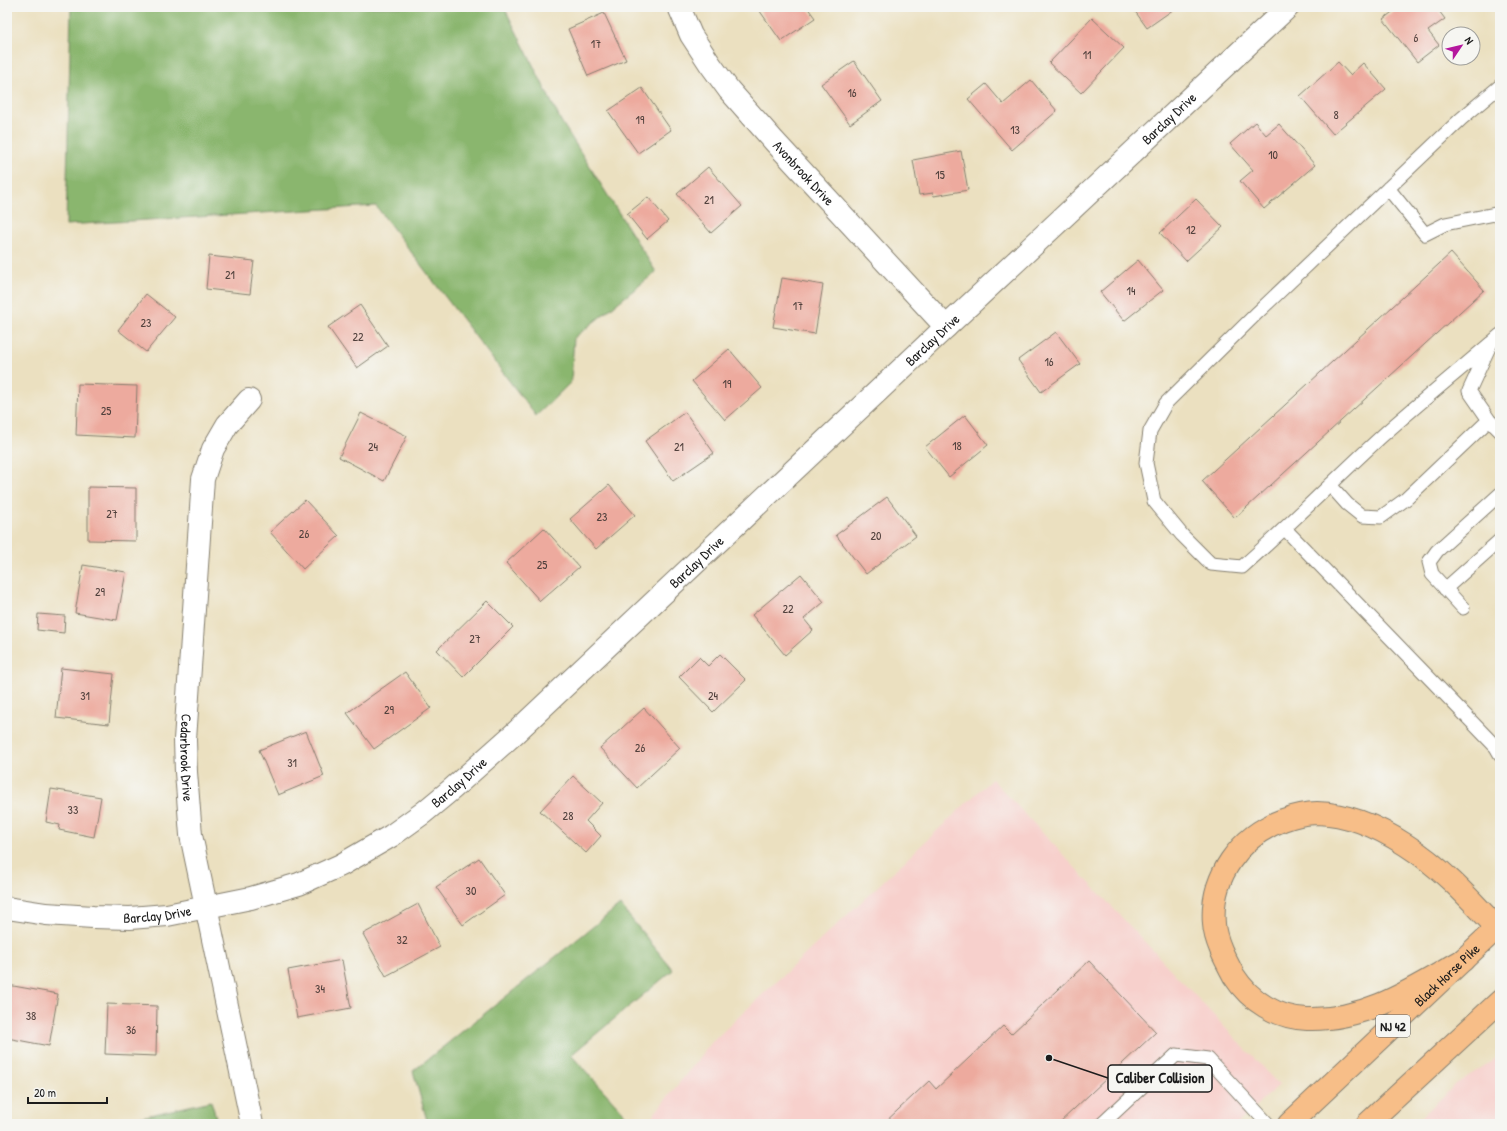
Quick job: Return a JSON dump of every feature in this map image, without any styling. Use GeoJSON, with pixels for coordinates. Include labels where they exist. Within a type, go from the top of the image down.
{"type":"FeatureCollection","features":[{"type":"Feature","properties":{"kind":"highway"},"geometry":{"type":"LineString","coordinates":[[1463,960],[1398,997],[1372,1008],[1334,1018],[1306,1019],[1278,1013],[1265,1007],[1251,997],[1229,967],[1222,951],[1214,924],[1214,907],[1221,878],[1238,849],[1249,838],[1262,830],[1296,816],[1317,813],[1339,816],[1356,820],[1374,827],[1408,846],[1447,876],[1498,927]]}},
{"type":"Feature","properties":{"kind":"highway","name":"Black Horse Pike"},"geometry":{"type":"LineString","coordinates":[[1289,1124],[1498,927]]}},
{"type":"Feature","properties":{"kind":"highway"},"geometry":{"type":"LineString","coordinates":[[1367,1124],[1500,1001]]}},
{"type":"Feature","properties":{"kind":"street","name":"Avonbrook Drive"},"geometry":{"type":"LineString","coordinates":[[679,7],[691,35],[710,64],[730,90],[774,141],[946,326]]}},
{"type":"Feature","properties":{"kind":"street","name":"Barclay Drive"},"geometry":{"type":"LineString","coordinates":[[7,908],[46,914],[130,918],[167,915],[206,908],[251,898],[298,884],[341,864],[391,836],[452,789],[515,733],[946,326],[1288,7]]}},
{"type":"Feature","properties":{"kind":"street","name":"Cedarbrook Drive"},"geometry":{"type":"LineString","coordinates":[[249,400],[227,425],[213,449],[203,479],[185,740],[191,835],[252,1124]]}},
{"type":"Feature","properties":{"kind":"lane"},"geometry":{"type":"LineString","coordinates":[[1495,339],[1383,435],[1309,504],[1285,529],[1242,567],[1211,564],[1182,534],[1154,501],[1146,463],[1150,430],[1166,403],[1256,314],[1388,188],[1461,119],[1500,86]]}},
{"type":"Feature","properties":{"kind":"lane"},"geometry":{"type":"LineString","coordinates":[[1388,188],[1425,234],[1445,224],[1500,213]]}},
{"type":"Feature","properties":{"kind":"lane"},"geometry":{"type":"LineString","coordinates":[[1495,339],[1470,391],[1489,420],[1500,431]]}},
{"type":"Feature","properties":{"kind":"lane"},"geometry":{"type":"LineString","coordinates":[[1330,485],[1347,504],[1362,516],[1381,517],[1406,499],[1489,420]]}},
{"type":"Feature","properties":{"kind":"lane"},"geometry":{"type":"LineString","coordinates":[[1463,608],[1432,574],[1429,562],[1437,551],[1500,494]]}},
{"type":"Feature","properties":{"kind":"lane"},"geometry":{"type":"LineString","coordinates":[[1285,529],[1476,725],[1496,747],[1500,754]]}},
{"type":"Feature","properties":{"kind":"lane"},"geometry":{"type":"LineString","coordinates":[[1446,589],[1499,542]]}},
{"type":"Feature","properties":{"kind":"lane"},"geometry":{"type":"LineString","coordinates":[[1102,1124],[1176,1055],[1208,1059],[1268,1124]]}},
{"type":"Feature","properties":{"kind":"shaded area"},"geometry":{"type":"Polygon","coordinates":[[[992,779],[1279,1085],[1237,1124],[646,1124],[712,1042],[992,779]]]}},
{"type":"Feature","properties":{"kind":"shaded area"},"geometry":{"type":"Polygon","coordinates":[[[1500,1056],[1500,1124],[1414,1124],[1456,1084],[1500,1056]]]}},
{"type":"Feature","properties":{"kind":"green space"},"geometry":{"type":"Polygon","coordinates":[[[71,7],[504,7],[561,121],[656,272],[574,338],[571,382],[536,416],[376,206],[66,225],[71,7]]]}},
{"type":"Feature","properties":{"kind":"green space"},"geometry":{"type":"Polygon","coordinates":[[[620,905],[673,970],[571,1055],[634,1124],[428,1124],[413,1071],[620,905]]]}},
{"type":"Feature","properties":{"kind":"green space"},"geometry":{"type":"Polygon","coordinates":[[[211,1101],[218,1124],[111,1124],[211,1101]]]}},
{"type":"Feature","properties":{"kind":"building"},"geometry":{"type":"Polygon","coordinates":[[[757,7],[807,7],[815,18],[781,41],[757,7]]]}},
{"type":"Feature","properties":{"kind":"building"},"geometry":{"type":"Polygon","coordinates":[[[1132,7],[1177,7],[1147,28],[1132,7]]]}},
{"type":"Feature","properties":{"kind":"building"},"geometry":{"type":"Polygon","coordinates":[[[1399,7],[1436,7],[1445,19],[1428,31],[1439,45],[1417,62],[1383,19],[1399,7]]]}},
{"type":"Feature","properties":{"kind":"building"},"geometry":{"type":"Polygon","coordinates":[[[604,13],[626,60],[588,76],[568,29],[604,13]]]}},
{"type":"Feature","properties":{"kind":"building"},"geometry":{"type":"Polygon","coordinates":[[[1092,18],[1124,48],[1081,93],[1049,63],[1092,18]]]}},
{"type":"Feature","properties":{"kind":"building"},"geometry":{"type":"Polygon","coordinates":[[[854,61],[882,101],[850,124],[821,84],[854,61]]]}},
{"type":"Feature","properties":{"kind":"building"},"geometry":{"type":"Polygon","coordinates":[[[1338,62],[1350,75],[1363,63],[1386,89],[1333,134],[1300,96],[1338,62]]]}},
{"type":"Feature","properties":{"kind":"building"},"geometry":{"type":"Polygon","coordinates":[[[1031,80],[1057,111],[1012,150],[968,99],[986,84],[1003,104],[1031,80]]]}},
{"type":"Feature","properties":{"kind":"building"},"geometry":{"type":"Polygon","coordinates":[[[642,88],[671,130],[638,153],[608,111],[642,88]]]}},
{"type":"Feature","properties":{"kind":"building"},"geometry":{"type":"Polygon","coordinates":[[[1255,122],[1266,135],[1279,124],[1315,165],[1264,209],[1240,181],[1253,170],[1230,144],[1255,122]]]}},
{"type":"Feature","properties":{"kind":"building"},"geometry":{"type":"Polygon","coordinates":[[[961,151],[968,190],[934,196],[933,193],[919,195],[913,160],[961,151]]]}},
{"type":"Feature","properties":{"kind":"building"},"geometry":{"type":"Polygon","coordinates":[[[708,167],[742,206],[711,233],[677,194],[708,167]]]}},
{"type":"Feature","properties":{"kind":"building"},"geometry":{"type":"Polygon","coordinates":[[[648,197],[668,221],[647,239],[627,214],[648,197]]]}},
{"type":"Feature","properties":{"kind":"building"},"geometry":{"type":"Polygon","coordinates":[[[1196,199],[1223,227],[1186,261],[1160,233],[1196,199]]]}},
{"type":"Feature","properties":{"kind":"building"},"geometry":{"type":"Polygon","coordinates":[[[1451,253],[1484,290],[1235,518],[1202,481],[1451,253]]]}},
{"type":"Feature","properties":{"kind":"building"},"geometry":{"type":"Polygon","coordinates":[[[209,256],[254,261],[250,294],[206,289],[209,256]]]}},
{"type":"Feature","properties":{"kind":"building"},"geometry":{"type":"Polygon","coordinates":[[[1138,260],[1163,290],[1124,321],[1100,292],[1138,260]]]}},
{"type":"Feature","properties":{"kind":"building"},"geometry":{"type":"Polygon","coordinates":[[[782,278],[823,285],[815,334],[773,327],[782,278]]]}},
{"type":"Feature","properties":{"kind":"building"},"geometry":{"type":"Polygon","coordinates":[[[146,294],[175,317],[146,352],[118,330],[146,294]]]}},
{"type":"Feature","properties":{"kind":"building"},"geometry":{"type":"Polygon","coordinates":[[[360,305],[388,346],[357,368],[328,327],[360,305]]]}},
{"type":"Feature","properties":{"kind":"building"},"geometry":{"type":"Polygon","coordinates":[[[1056,332],[1080,364],[1041,392],[1018,360],[1056,332]]]}},
{"type":"Feature","properties":{"kind":"building"},"geometry":{"type":"Polygon","coordinates":[[[729,349],[762,388],[725,420],[692,381],[729,349]]]}},
{"type":"Feature","properties":{"kind":"building"},"geometry":{"type":"Polygon","coordinates":[[[78,384],[137,386],[135,438],[76,435],[78,384]]]}},
{"type":"Feature","properties":{"kind":"building"},"geometry":{"type":"Polygon","coordinates":[[[685,412],[714,453],[673,481],[645,441],[685,412]]]}},
{"type":"Feature","properties":{"kind":"building"},"geometry":{"type":"Polygon","coordinates":[[[361,413],[407,436],[384,481],[339,457],[361,413]]]}},
{"type":"Feature","properties":{"kind":"building"},"geometry":{"type":"Polygon","coordinates":[[[965,415],[988,445],[949,477],[925,447],[965,415]]]}},
{"type":"Feature","properties":{"kind":"building"},"geometry":{"type":"Polygon","coordinates":[[[609,485],[635,515],[596,549],[570,519],[609,485]]]}},
{"type":"Feature","properties":{"kind":"building"},"geometry":{"type":"Polygon","coordinates":[[[88,487],[136,488],[136,541],[88,540],[88,487]]]}},
{"type":"Feature","properties":{"kind":"building"},"geometry":{"type":"Polygon","coordinates":[[[887,497],[916,536],[866,574],[836,535],[887,497]]]}},
{"type":"Feature","properties":{"kind":"building"},"geometry":{"type":"Polygon","coordinates":[[[305,500],[339,536],[303,569],[270,532],[305,500]]]}},
{"type":"Feature","properties":{"kind":"building"},"geometry":{"type":"Polygon","coordinates":[[[544,528],[579,567],[540,601],[506,563],[544,528]]]}},
{"type":"Feature","properties":{"kind":"building"},"geometry":{"type":"Polygon","coordinates":[[[83,565],[126,572],[117,620],[75,613],[83,565]]]}},
{"type":"Feature","properties":{"kind":"building"},"geometry":{"type":"Polygon","coordinates":[[[801,574],[824,602],[804,619],[813,630],[785,655],[752,615],[801,574]]]}},
{"type":"Feature","properties":{"kind":"building"},"geometry":{"type":"Polygon","coordinates":[[[487,601],[513,627],[463,677],[437,650],[487,601]]]}},
{"type":"Feature","properties":{"kind":"building"},"geometry":{"type":"Polygon","coordinates":[[[38,614],[65,616],[64,633],[37,630],[38,614]]]}},
{"type":"Feature","properties":{"kind":"building"},"geometry":{"type":"Polygon","coordinates":[[[720,654],[746,680],[713,712],[679,677],[699,657],[708,666],[720,654]]]}},
{"type":"Feature","properties":{"kind":"building"},"geometry":{"type":"Polygon","coordinates":[[[61,668],[114,674],[109,724],[56,718],[61,668]]]}},
{"type":"Feature","properties":{"kind":"building"},"geometry":{"type":"Polygon","coordinates":[[[405,672],[431,708],[374,749],[347,713],[405,672]]]}},
{"type":"Feature","properties":{"kind":"building"},"geometry":{"type":"Polygon","coordinates":[[[644,708],[680,748],[637,788],[600,748],[644,708]]]}},
{"type":"Feature","properties":{"kind":"building"},"geometry":{"type":"Polygon","coordinates":[[[306,731],[324,776],[278,795],[259,750],[306,731]]]}},
{"type":"Feature","properties":{"kind":"building"},"geometry":{"type":"Polygon","coordinates":[[[573,776],[602,803],[586,821],[601,836],[586,853],[540,811],[573,776]]]}},
{"type":"Feature","properties":{"kind":"building"},"geometry":{"type":"Polygon","coordinates":[[[51,789],[101,797],[94,837],[59,830],[60,825],[46,822],[51,789]]]}},
{"type":"Feature","properties":{"kind":"building"},"geometry":{"type":"Polygon","coordinates":[[[479,858],[505,895],[463,925],[436,887],[479,858]]]}},
{"type":"Feature","properties":{"kind":"building"},"geometry":{"type":"Polygon","coordinates":[[[418,904],[440,947],[386,976],[363,934],[418,904]]]}},
{"type":"Feature","properties":{"kind":"building"},"geometry":{"type":"Polygon","coordinates":[[[342,960],[351,1008],[297,1018],[288,970],[342,960]]]}},
{"type":"Feature","properties":{"kind":"building"},"geometry":{"type":"Polygon","coordinates":[[[1089,961],[1156,1032],[1058,1124],[883,1124],[929,1081],[936,1089],[1003,1026],[1011,1034],[1089,961]]]}},
{"type":"Feature","properties":{"kind":"building"},"geometry":{"type":"Polygon","coordinates":[[[8,985],[58,994],[49,1046],[7,1038],[8,985]]]}},
{"type":"Feature","properties":{"kind":"building"},"geometry":{"type":"Polygon","coordinates":[[[107,1004],[157,1006],[156,1056],[105,1054],[107,1004]]]}},
{"type":"Feature","properties":{"kind":"place","name":"Caliber Collision"},"geometry":{"type":"Point","coordinates":[1049,1058]}}]}
